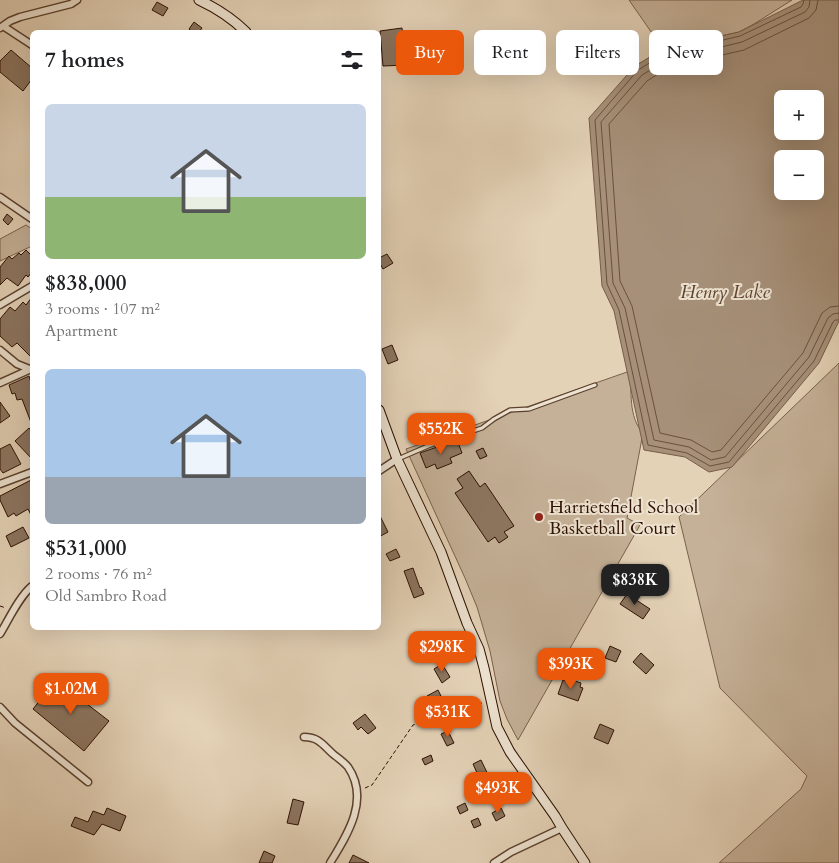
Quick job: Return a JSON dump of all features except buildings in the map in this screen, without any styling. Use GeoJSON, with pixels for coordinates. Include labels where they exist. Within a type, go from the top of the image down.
{"type":"FeatureCollection","features":[{"type":"Feature","properties":{"kind":"main road"},"geometry":{"type":"LineString","coordinates":[[200,0],[244,30]]}},
{"type":"Feature","properties":{"kind":"main road"},"geometry":{"type":"LineString","coordinates":[[381,415],[397,459],[441,552],[467,623],[479,649],[497,727],[521,768],[585,863]]}},
{"type":"Feature","properties":{"kind":"street"},"geometry":{"type":"LineString","coordinates":[[30,44],[2,27],[20,17],[71,4],[77,0]]}},
{"type":"Feature","properties":{"kind":"street"},"geometry":{"type":"LineString","coordinates":[[0,197],[30,217]]}},
{"type":"Feature","properties":{"kind":"street"},"geometry":{"type":"LineString","coordinates":[[0,306],[30,287]]}},
{"type":"Feature","properties":{"kind":"street"},"geometry":{"type":"LineString","coordinates":[[0,350],[17,364],[30,368]]}},
{"type":"Feature","properties":{"kind":"street"},"geometry":{"type":"LineString","coordinates":[[0,383],[30,370]]}},
{"type":"Feature","properties":{"kind":"street"},"geometry":{"type":"LineString","coordinates":[[381,470],[397,459]]}},
{"type":"Feature","properties":{"kind":"street"},"geometry":{"type":"LineString","coordinates":[[0,484],[30,473]]}},
{"type":"Feature","properties":{"kind":"street"},"geometry":{"type":"LineString","coordinates":[[0,634],[30,589]]}},
{"type":"Feature","properties":{"kind":"street"},"geometry":{"type":"LineString","coordinates":[[0,707],[15,723],[88,782]]}},
{"type":"Feature","properties":{"kind":"street"},"geometry":{"type":"LineString","coordinates":[[304,737],[316,739],[344,763],[354,776],[357,790],[356,813],[330,863]]}},
{"type":"Feature","properties":{"kind":"street"},"geometry":{"type":"LineString","coordinates":[[494,863],[511,852],[562,828]]}},
{"type":"Feature","properties":{"kind":"lane"},"geometry":{"type":"LineString","coordinates":[[397,459],[428,446],[482,428],[510,410],[529,409],[595,385]]}},
{"type":"Feature","properties":{"kind":"path"},"geometry":{"type":"LineString","coordinates":[[357,790],[372,785],[413,725],[490,701]]}},
{"type":"Feature","properties":{"kind":"shaded area"},"geometry":{"type":"Polygon","coordinates":[[[629,0],[792,0],[739,32],[723,36],[723,30],[650,30],[629,0]]]}},
{"type":"Feature","properties":{"kind":"shaded area"},"geometry":{"type":"Polygon","coordinates":[[[26,225],[30,228],[30,247],[0,261],[0,239],[26,225]]]}},
{"type":"Feature","properties":{"kind":"shaded area"},"geometry":{"type":"Polygon","coordinates":[[[839,363],[839,863],[719,863],[801,789],[807,776],[720,688],[679,517],[839,363]]]}},
{"type":"Feature","properties":{"kind":"shaded area"},"geometry":{"type":"Polygon","coordinates":[[[630,371],[633,412],[638,427],[643,433],[627,518],[640,525],[518,740],[500,701],[490,651],[477,607],[406,449],[630,371]]]}},
{"type":"Feature","properties":{"kind":"water","name":"Henry Lake"},"geometry":{"type":"Polygon","coordinates":[[[803,0],[839,0],[839,321],[819,363],[732,467],[709,472],[685,457],[644,450],[614,311],[602,286],[589,118],[627,75],[639,75],[639,64],[649,58],[649,75],[723,75],[723,36],[739,32],[803,0]]]}},
{"type":"Feature","properties":{"kind":"place","name":"Harrietsfield School Basketball Court"},"geometry":{"type":"Point","coordinates":[539,517]}}]}
